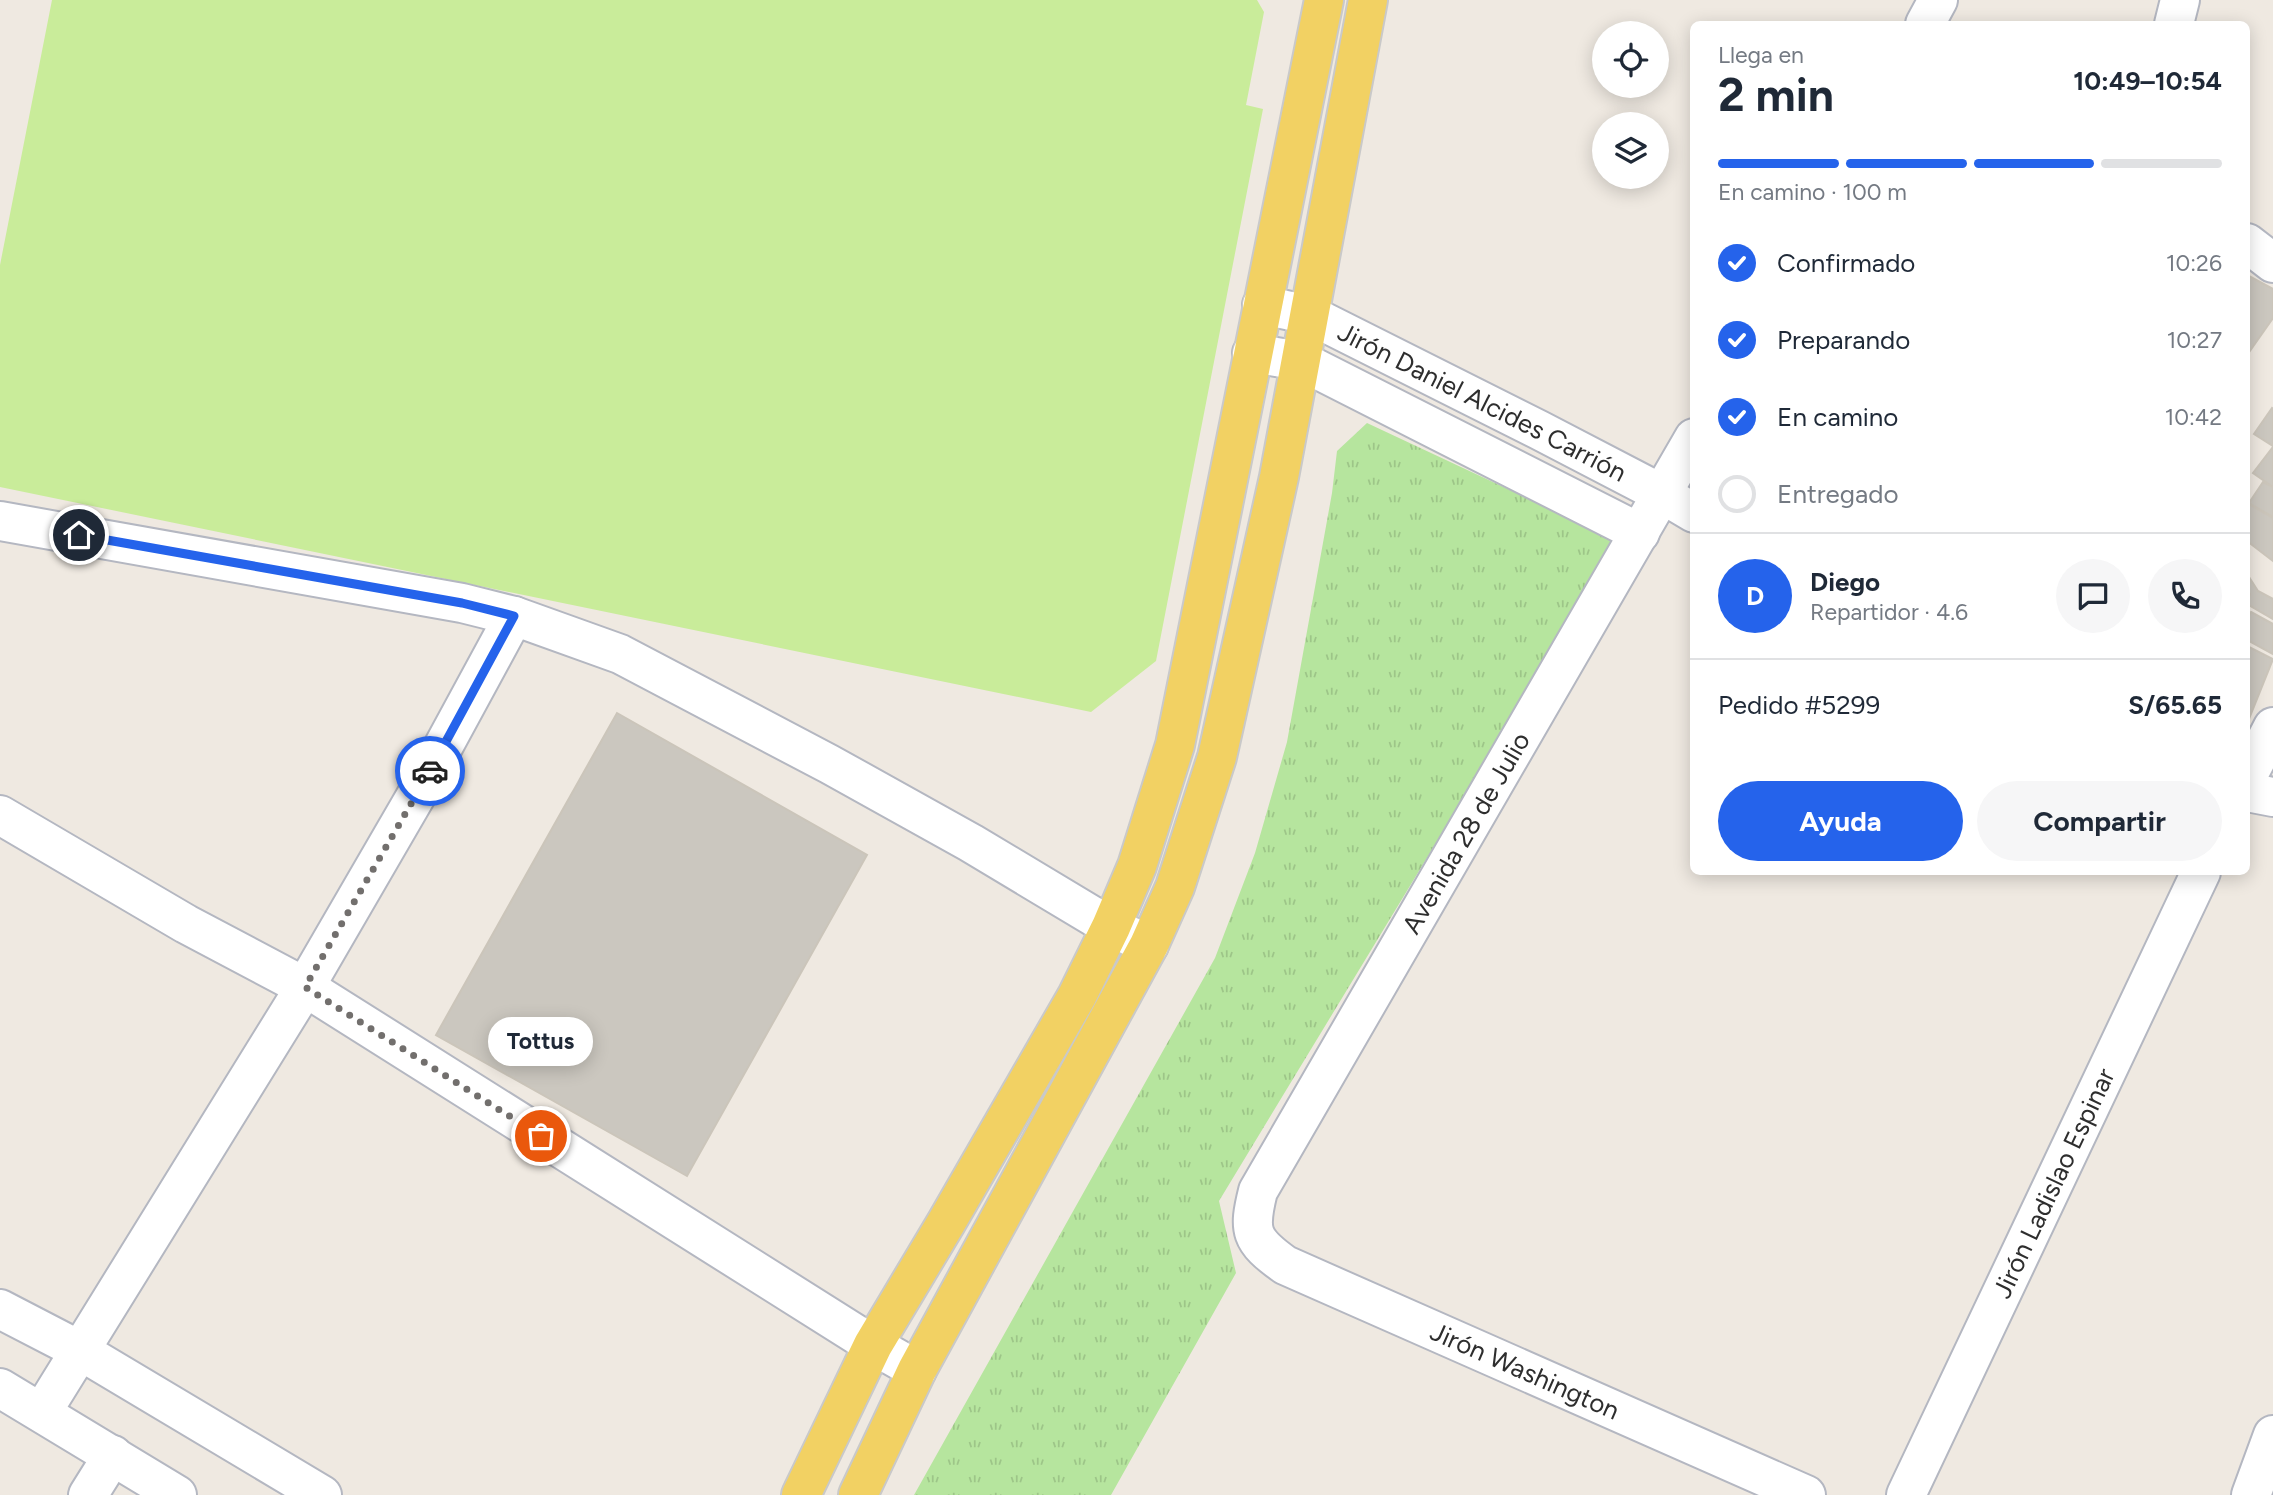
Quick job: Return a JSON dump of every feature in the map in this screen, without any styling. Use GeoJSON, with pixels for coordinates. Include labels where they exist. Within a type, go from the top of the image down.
{"type":"FeatureCollection","features":[{"type":"Feature","properties":{"kind":"main road"},"geometry":{"type":"LineString","coordinates":[[800,1495],[873,1345],[947,1223],[1070,1008],[1138,866],[1174,745],[1324,0]]}},
{"type":"Feature","properties":{"kind":"main road"},"geometry":{"type":"LineString","coordinates":[[858,1495],[917,1370],[1149,945],[1175,887],[1217,757],[1279,477],[1368,0]]}},
{"type":"Feature","properties":{"kind":"street"},"geometry":{"type":"LineString","coordinates":[[1927,21],[1938,0]]}},
{"type":"Feature","properties":{"kind":"street"},"geometry":{"type":"LineString","coordinates":[[2175,21],[2180,0]]}},
{"type":"Feature","properties":{"kind":"street"},"geometry":{"type":"LineString","coordinates":[[2250,245],[2273,263]]}},
{"type":"Feature","properties":{"kind":"street","name":"Jirón Daniel Alcides Carrión"},"geometry":{"type":"LineString","coordinates":[[1262,305],[1310,315],[1678,503]]}},
{"type":"Feature","properties":{"kind":"street","name":"Jirón Daniel Alcides Carrión"},"geometry":{"type":"LineString","coordinates":[[1252,353],[1301,361],[1640,533]]}},
{"type":"Feature","properties":{"kind":"street","name":"Avenida 28 de Julio"},"geometry":{"type":"LineString","coordinates":[[1254,1233],[1251,1218],[1258,1191],[1640,533],[1678,503],[1690,454]]}},
{"type":"Feature","properties":{"kind":"street"},"geometry":{"type":"LineString","coordinates":[[0,521],[462,603],[514,616],[620,654],[971,842],[1111,927],[1149,945]]}},
{"type":"Feature","properties":{"kind":"street"},"geometry":{"type":"LineString","coordinates":[[42,1412],[305,987],[424,782],[514,616]]}},
{"type":"Feature","properties":{"kind":"street"},"geometry":{"type":"LineString","coordinates":[[2250,771],[2273,727]]}},
{"type":"Feature","properties":{"kind":"street"},"geometry":{"type":"LineString","coordinates":[[2250,793],[2273,797]]}},
{"type":"Feature","properties":{"kind":"street"},"geometry":{"type":"LineString","coordinates":[[0,816],[186,924],[305,987],[873,1345],[917,1370]]}},
{"type":"Feature","properties":{"kind":"street","name":"Jirón Ladislao Espinar"},"geometry":{"type":"LineString","coordinates":[[1906,1495],[2201,875]]}},
{"type":"Feature","properties":{"kind":"street","name":"Jirón Washington"},"geometry":{"type":"LineString","coordinates":[[1254,1233],[1262,1246],[1285,1265],[1806,1495]]}},
{"type":"Feature","properties":{"kind":"street"},"geometry":{"type":"LineString","coordinates":[[0,1310],[79,1350],[322,1495]]}},
{"type":"Feature","properties":{"kind":"street"},"geometry":{"type":"LineString","coordinates":[[0,1388],[177,1495]]}},
{"type":"Feature","properties":{"kind":"street"},"geometry":{"type":"LineString","coordinates":[[2252,1495],[2273,1435]]}},
{"type":"Feature","properties":{"kind":"street"},"geometry":{"type":"LineString","coordinates":[[88,1495],[113,1455]]}},
{"type":"Feature","properties":{"kind":"green space"},"geometry":{"type":"Polygon","coordinates":[[[52,0],[1257,0],[1264,12],[1246,105],[1263,109],[1156,661],[1091,712],[0,487],[0,265],[52,0]]]}},
{"type":"Feature","properties":{"kind":"green space"},"geometry":{"type":"Polygon","coordinates":[[[1367,423],[1619,541],[1219,1201],[1236,1273],[1111,1495],[914,1495],[1215,958],[1255,853],[1287,742],[1332,493],[1337,451],[1367,423]]]}},
{"type":"Feature","properties":{"kind":"building"},"geometry":{"type":"Polygon","coordinates":[[[2250,277],[2273,289],[2273,318],[2250,351],[2250,277]]]}},
{"type":"Feature","properties":{"kind":"building"},"geometry":{"type":"Polygon","coordinates":[[[2273,409],[2273,446],[2254,434],[2273,409]]]}},
{"type":"Feature","properties":{"kind":"building"},"geometry":{"type":"Polygon","coordinates":[[[2273,447],[2273,487],[2253,473],[2273,447]]]}},
{"type":"Feature","properties":{"kind":"building"},"geometry":{"type":"Polygon","coordinates":[[[2263,482],[2273,487],[2273,517],[2250,504],[2263,482]]]}},
{"type":"Feature","properties":{"kind":"building"},"geometry":{"type":"Polygon","coordinates":[[[2250,505],[2273,518],[2273,561],[2250,543],[2250,505]]]}},
{"type":"Feature","properties":{"kind":"building"},"geometry":{"type":"Polygon","coordinates":[[[2250,579],[2258,591],[2273,599],[2273,619],[2250,606],[2250,579]]]}},
{"type":"Feature","properties":{"kind":"building"},"geometry":{"type":"Polygon","coordinates":[[[2250,614],[2273,624],[2273,654],[2250,642],[2250,614]]]}},
{"type":"Feature","properties":{"kind":"building"},"geometry":{"type":"Polygon","coordinates":[[[2250,648],[2273,659],[2250,716],[2250,648]]]}},
{"type":"Feature","properties":{"kind":"building"},"geometry":{"type":"Polygon","coordinates":[[[617,713],[867,855],[687,1176],[436,1035],[617,713]]]}},
{"type":"Feature","properties":{"kind":"way so far"},"geometry":{"type":"LineString","coordinates":[[430,771],[305,987],[541,1136]]}},
{"type":"Feature","properties":{"kind":"place","name":"Tottus"},"geometry":{"type":"Point","coordinates":[541,1136]}},
{"type":"Feature","properties":{"kind":"route"},"geometry":{"type":"LineString","coordinates":[[79,535],[462,603],[514,616],[430,771]]}}]}
